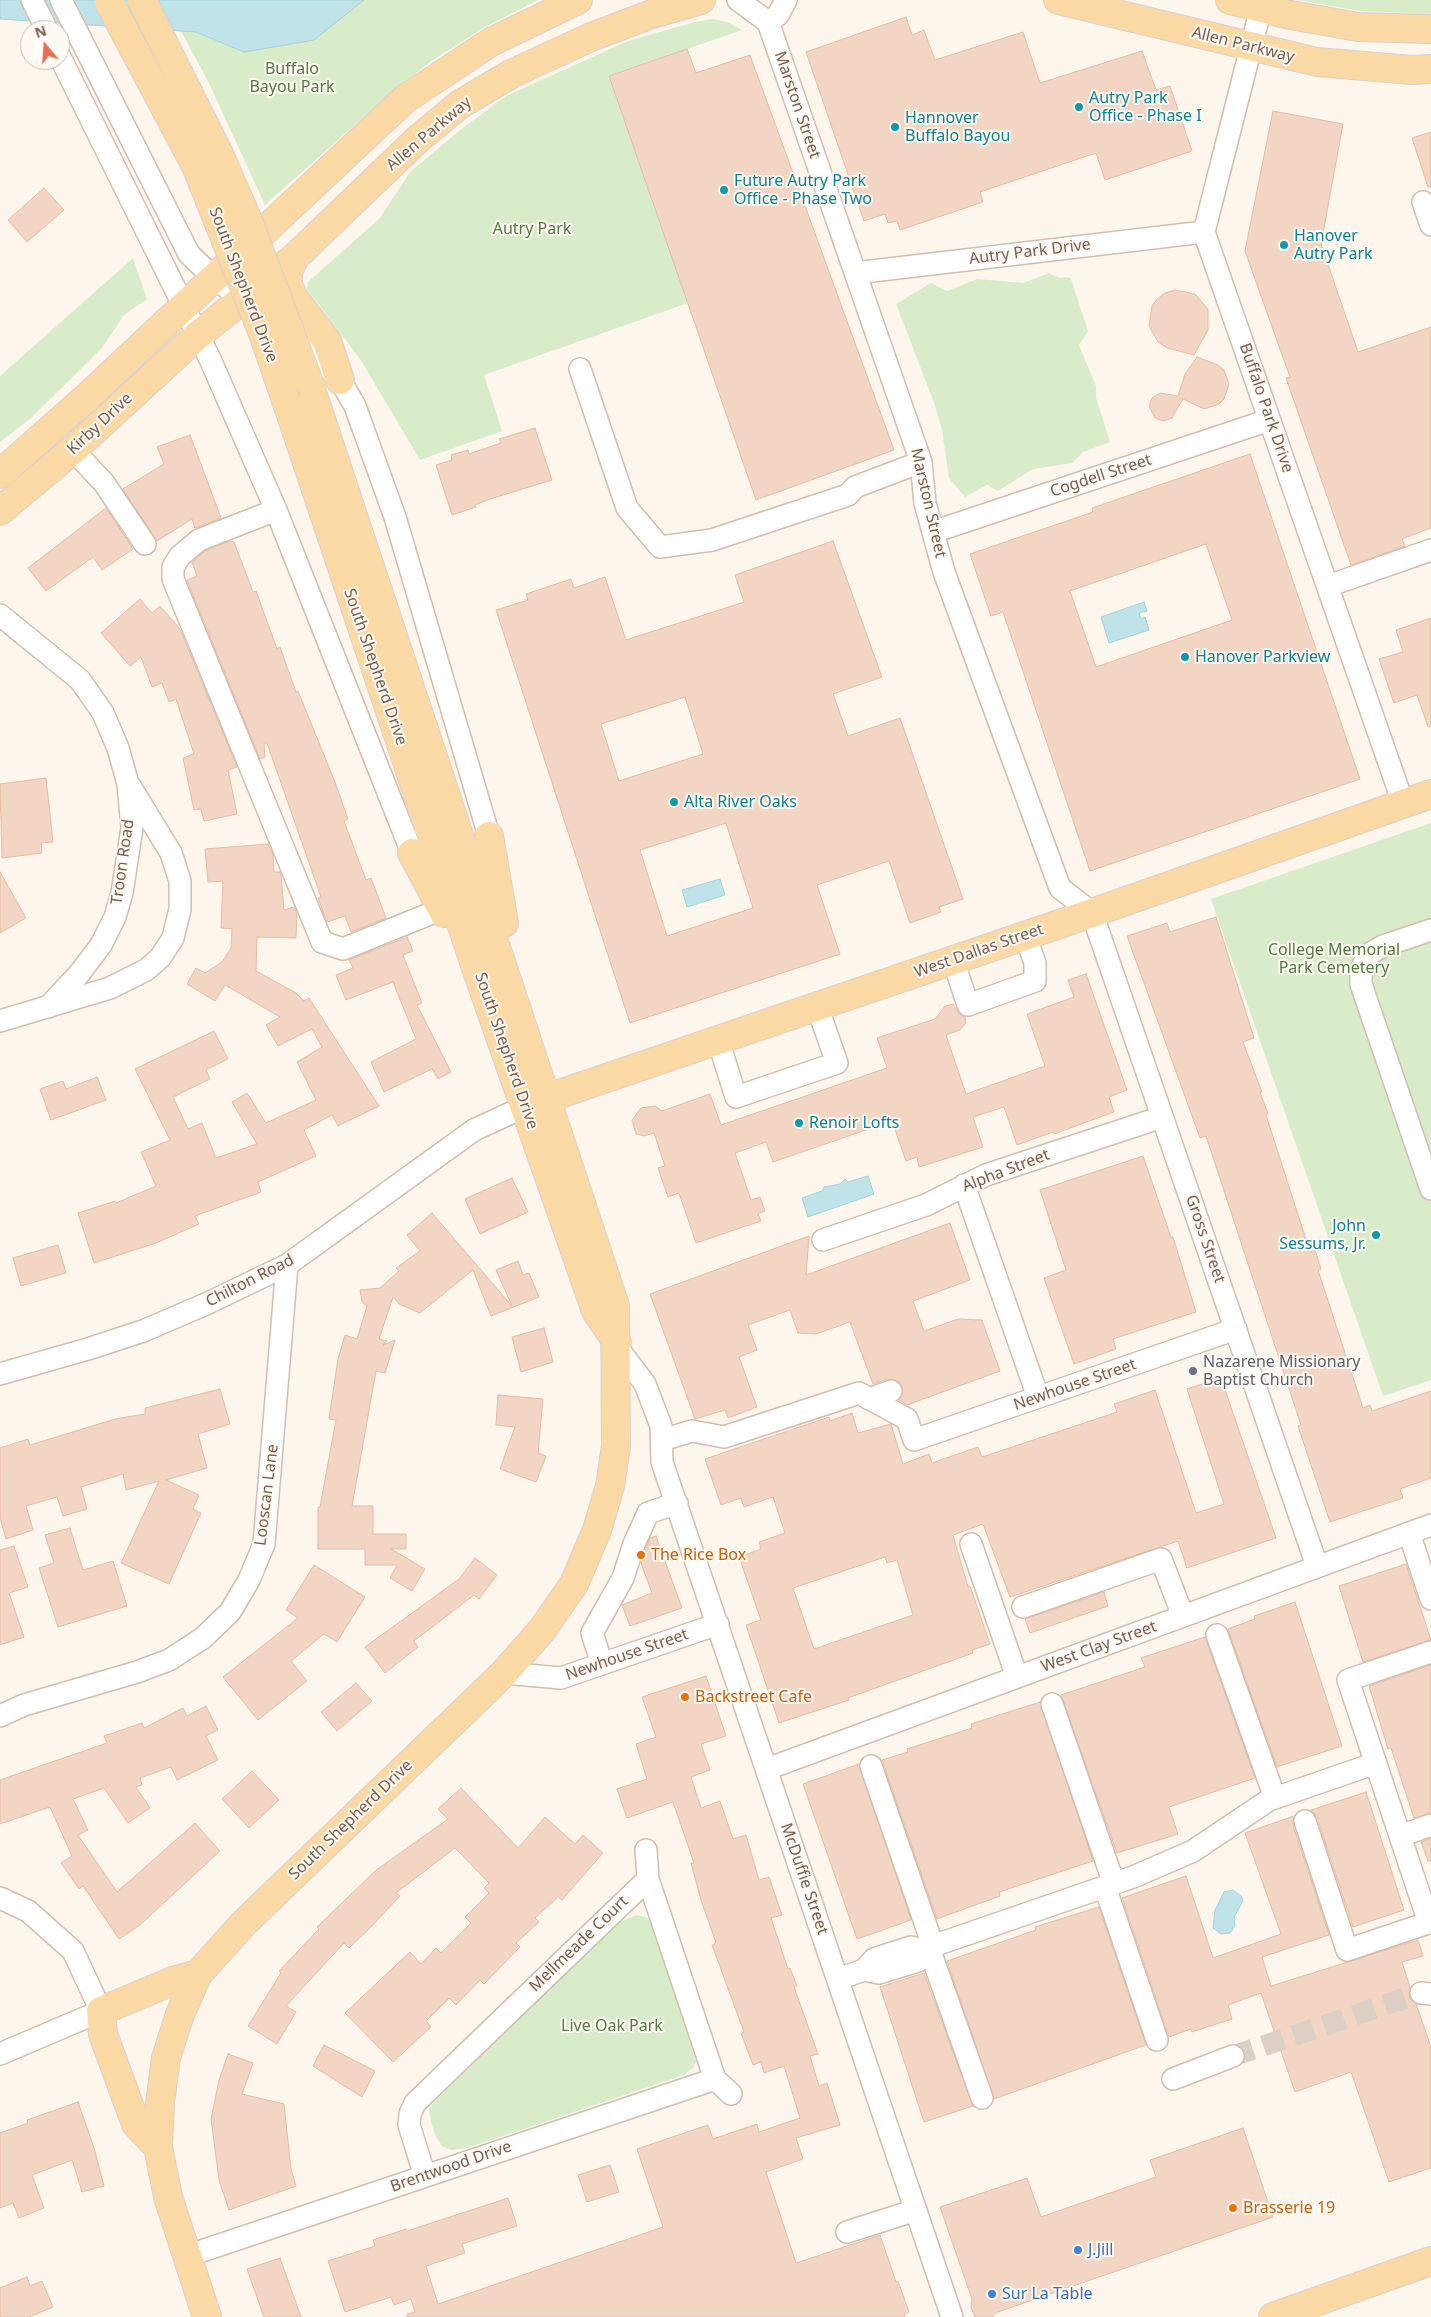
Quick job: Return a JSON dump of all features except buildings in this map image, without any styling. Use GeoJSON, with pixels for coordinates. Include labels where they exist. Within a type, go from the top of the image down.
{"type":"FeatureCollection","features":[{"type":"Feature","properties":{"kind":"main road","name":"South Shepherd Drive"},"geometry":{"type":"LineString","coordinates":[[142,0],[218,152],[247,218],[308,380],[518,1008],[537,1102],[596,1311],[617,1344],[616,1446],[610,1486],[597,1530],[574,1584],[542,1630],[504,1673],[244,1923],[198,1974],[180,2014],[166,2058],[160,2103],[158,2147],[168,2196],[208,2317]]}},
{"type":"Feature","properties":{"kind":"main road"},"geometry":{"type":"LineString","coordinates":[[184,306],[405,99],[491,42],[578,0]]}},
{"type":"Feature","properties":{"kind":"main road","name":"Allen Parkway"},"geometry":{"type":"LineString","coordinates":[[198,335],[295,257],[417,140],[460,105],[511,74],[591,37],[652,14],[701,0]]}},
{"type":"Feature","properties":{"kind":"main road","name":"Allen Parkway"},"geometry":{"type":"LineString","coordinates":[[1058,0],[1317,62],[1431,70]]}},
{"type":"Feature","properties":{"kind":"main road"},"geometry":{"type":"LineString","coordinates":[[1230,0],[1358,27],[1431,29]]}},
{"type":"Feature","properties":{"kind":"main road","name":"South Shepherd Drive"},"geometry":{"type":"LineString","coordinates":[[109,1],[196,166],[261,327],[473,959],[537,1102]]}},
{"type":"Feature","properties":{"kind":"main road"},"geometry":{"type":"LineString","coordinates":[[295,257],[288,271],[288,285],[294,298],[327,341],[340,380]]}},
{"type":"Feature","properties":{"kind":"main road","name":"Kirby Drive"},"geometry":{"type":"LineString","coordinates":[[0,474],[86,398],[184,306]]}},
{"type":"Feature","properties":{"kind":"main road","name":"Kirby Drive"},"geometry":{"type":"LineString","coordinates":[[0,511],[73,450],[198,335]]}},
{"type":"Feature","properties":{"kind":"main road","name":"West Dallas Street"},"geometry":{"type":"LineString","coordinates":[[537,1102],[1025,936],[1431,794]]}},
{"type":"Feature","properties":{"kind":"main road"},"geometry":{"type":"LineString","coordinates":[[489,836],[518,1008]]}},
{"type":"Feature","properties":{"kind":"main road"},"geometry":{"type":"LineString","coordinates":[[412,852],[442,909],[473,959]]}},
{"type":"Feature","properties":{"kind":"main road"},"geometry":{"type":"LineString","coordinates":[[158,2147],[136,2124],[103,2034],[101,2011],[172,1981],[198,1974]]}},
{"type":"Feature","properties":{"kind":"main road"},"geometry":{"type":"LineString","coordinates":[[1273,2317],[1431,2261]]}},
{"type":"Feature","properties":{"kind":"street"},"geometry":{"type":"LineString","coordinates":[[32,0],[42,20]]}},
{"type":"Feature","properties":{"kind":"street"},"geometry":{"type":"LineString","coordinates":[[61,0],[189,254],[214,278],[242,300],[312,350],[340,380],[355,406],[394,517],[489,836]]}},
{"type":"Feature","properties":{"kind":"street"},"geometry":{"type":"LineString","coordinates":[[738,0],[768,22],[778,15],[786,0]]}},
{"type":"Feature","properties":{"kind":"street"},"geometry":{"type":"LineString","coordinates":[[1204,232],[1261,8]]}},
{"type":"Feature","properties":{"kind":"street","name":"Marston Street"},"geometry":{"type":"LineString","coordinates":[[768,22],[921,462],[925,503],[944,572],[1060,888],[1092,912]]}},
{"type":"Feature","properties":{"kind":"street"},"geometry":{"type":"LineString","coordinates":[[66,70],[198,335],[276,510],[412,852]]}},
{"type":"Feature","properties":{"kind":"street"},"geometry":{"type":"LineString","coordinates":[[1423,202],[1431,225]]}},
{"type":"Feature","properties":{"kind":"street","name":"Autry Park Drive"},"geometry":{"type":"LineString","coordinates":[[855,273],[1204,232]]}},
{"type":"Feature","properties":{"kind":"street","name":"Buffalo Park Drive"},"geometry":{"type":"LineString","coordinates":[[1204,232],[1403,803]]}},
{"type":"Feature","properties":{"kind":"street"},"geometry":{"type":"LineString","coordinates":[[580,369],[627,508],[660,547],[712,540],[848,495],[856,486],[921,462]]}},
{"type":"Feature","properties":{"kind":"street","name":"Cogdell Street"},"geometry":{"type":"LineString","coordinates":[[933,532],[1270,420]]}},
{"type":"Feature","properties":{"kind":"street"},"geometry":{"type":"LineString","coordinates":[[73,450],[104,483],[145,544]]}},
{"type":"Feature","properties":{"kind":"street"},"geometry":{"type":"LineString","coordinates":[[276,510],[199,540],[180,556],[173,567],[173,579],[322,942],[343,949],[442,909]]}},
{"type":"Feature","properties":{"kind":"street"},"geometry":{"type":"LineString","coordinates":[[1328,586],[1431,550]]}},
{"type":"Feature","properties":{"kind":"street","name":"Troon Road"},"geometry":{"type":"LineString","coordinates":[[0,615],[80,680],[103,713],[118,748],[128,784],[132,828],[122,893],[115,917],[101,945],[79,974],[48,1007]]}},
{"type":"Feature","properties":{"kind":"street","name":"Troon Road"},"geometry":{"type":"LineString","coordinates":[[0,1021],[110,988],[146,970],[160,958],[173,938],[180,909],[177,872],[172,853],[128,784]]}},
{"type":"Feature","properties":{"kind":"street","name":"Gross Street"},"geometry":{"type":"LineString","coordinates":[[1092,912],[1317,1566]]}},
{"type":"Feature","properties":{"kind":"street"},"geometry":{"type":"LineString","coordinates":[[1431,930],[1383,946],[1369,954],[1361,970],[1361,984],[1431,1189]]}},
{"type":"Feature","properties":{"kind":"street"},"geometry":{"type":"LineString","coordinates":[[953,960],[968,1004],[1034,981],[1035,962],[1025,936]]}},
{"type":"Feature","properties":{"kind":"street"},"geometry":{"type":"LineString","coordinates":[[718,1040],[736,1097],[837,1063],[818,1006]]}},
{"type":"Feature","properties":{"kind":"street","name":"Chilton Road"},"geometry":{"type":"LineString","coordinates":[[0,1374],[80,1352],[143,1331],[206,1304],[286,1265],[474,1130],[537,1102]]}},
{"type":"Feature","properties":{"kind":"street","name":"Alpha Street"},"geometry":{"type":"LineString","coordinates":[[823,1240],[926,1205],[986,1175],[1162,1117]]}},
{"type":"Feature","properties":{"kind":"street"},"geometry":{"type":"LineString","coordinates":[[964,1185],[1038,1397]]}},
{"type":"Feature","properties":{"kind":"street","name":"Looscan Lane"},"geometry":{"type":"LineString","coordinates":[[0,1716],[24,1705],[137,1672],[169,1660],[203,1638],[230,1612],[249,1580],[264,1544],[286,1265]]}},
{"type":"Feature","properties":{"kind":"street","name":"Newhouse Street"},"geometry":{"type":"LineString","coordinates":[[869,1399],[907,1420],[914,1440],[1236,1330]]}},
{"type":"Feature","properties":{"kind":"street","name":"McDuffie Street"},"geometry":{"type":"LineString","coordinates":[[617,1344],[646,1384],[661,1426],[662,1462],[952,2317]]}},
{"type":"Feature","properties":{"kind":"street"},"geometry":{"type":"LineString","coordinates":[[662,1440],[692,1431],[724,1437],[859,1393],[869,1399],[892,1390]]}},
{"type":"Feature","properties":{"kind":"street"},"geometry":{"type":"LineString","coordinates":[[602,1664],[592,1633],[623,1578],[634,1544],[648,1512],[677,1503]]}},
{"type":"Feature","properties":{"kind":"street","name":"West Clay Street"},"geometry":{"type":"LineString","coordinates":[[767,1769],[1431,1525]]}},
{"type":"Feature","properties":{"kind":"street"},"geometry":{"type":"LineString","coordinates":[[1409,1533],[1431,1599]]}},
{"type":"Feature","properties":{"kind":"street"},"geometry":{"type":"LineString","coordinates":[[971,1544],[1017,1677]]}},
{"type":"Feature","properties":{"kind":"street"},"geometry":{"type":"LineString","coordinates":[[1023,1607],[1161,1559],[1183,1616]]}},
{"type":"Feature","properties":{"kind":"street","name":"Newhouse Street"},"geometry":{"type":"LineString","coordinates":[[504,1673],[561,1678],[718,1624]]}},
{"type":"Feature","properties":{"kind":"street"},"geometry":{"type":"LineString","coordinates":[[1217,1635],[1275,1798]]}},
{"type":"Feature","properties":{"kind":"street"},"geometry":{"type":"LineString","coordinates":[[1305,1821],[1347,1950],[1430,1922],[1348,1680],[1431,1652]]}},
{"type":"Feature","properties":{"kind":"street"},"geometry":{"type":"LineString","coordinates":[[1052,1704],[1157,2040]]}},
{"type":"Feature","properties":{"kind":"street"},"geometry":{"type":"LineString","coordinates":[[838,1979],[864,1970],[874,1959],[911,1947],[927,1948],[1110,1885],[1193,1851],[1246,1813],[1275,1798],[1376,1763]]}},
{"type":"Feature","properties":{"kind":"street"},"geometry":{"type":"LineString","coordinates":[[871,1766],[927,1948],[982,2098]]}},
{"type":"Feature","properties":{"kind":"street"},"geometry":{"type":"LineString","coordinates":[[1400,1836],[1431,1825]]}},
{"type":"Feature","properties":{"kind":"street"},"geometry":{"type":"LineString","coordinates":[[646,1850],[648,1879]]}},
{"type":"Feature","properties":{"kind":"street","name":"Mellmeade Court"},"geometry":{"type":"LineString","coordinates":[[425,2176],[408,2125],[415,2103],[648,1879],[715,2079]]}},
{"type":"Feature","properties":{"kind":"street"},"geometry":{"type":"LineString","coordinates":[[0,1898],[28,1911],[73,1951],[101,2011],[0,2054]]}},
{"type":"Feature","properties":{"kind":"street"},"geometry":{"type":"LineString","coordinates":[[1173,2079],[1233,2056]]}},
{"type":"Feature","properties":{"kind":"street"},"geometry":{"type":"LineString","coordinates":[[715,2079],[731,2094]]}},
{"type":"Feature","properties":{"kind":"street","name":"Brentwood Drive"},"geometry":{"type":"LineString","coordinates":[[187,2256],[715,2079]]}},
{"type":"Feature","properties":{"kind":"street"},"geometry":{"type":"LineString","coordinates":[[847,2232],[916,2210]]}},
{"type":"Feature","properties":{"kind":"green space","name":"Buffalo Bayou Park"},"geometry":{"type":"Polygon","coordinates":[[[164,0],[538,0],[483,28],[430,62],[384,99],[265,205],[208,81],[164,0]]]}},
{"type":"Feature","properties":{"kind":"green space"},"geometry":{"type":"Polygon","coordinates":[[[1297,0],[1431,0],[1431,14],[1360,11],[1297,0]]]}},
{"type":"Feature","properties":{"kind":"green space","name":"Autry Park"},"geometry":{"type":"Polygon","coordinates":[[[713,19],[727,22],[742,30],[609,76],[688,303],[484,375],[502,431],[420,460],[360,359],[307,289],[308,282],[380,218],[410,172],[460,130],[506,96],[628,41],[695,22],[713,19]]]}},
{"type":"Feature","properties":{"kind":"green space"},"geometry":{"type":"Polygon","coordinates":[[[133,258],[147,299],[124,315],[102,348],[31,418],[0,442],[0,376],[133,258]]]}},
{"type":"Feature","properties":{"kind":"green space"},"geometry":{"type":"Polygon","coordinates":[[[1049,273],[1059,278],[1068,277],[1071,279],[1088,331],[1079,345],[1096,386],[1096,398],[1110,442],[1083,452],[1073,463],[1033,469],[998,491],[987,485],[965,497],[949,478],[942,430],[935,405],[896,304],[931,283],[947,291],[977,279],[1023,283],[1049,273]]]}},
{"type":"Feature","properties":{"kind":"green space","name":"College Memorial Park Cemetery"},"geometry":{"type":"Polygon","coordinates":[[[1431,823],[1431,1380],[1383,1396],[1211,899],[1431,823]]]}},
{"type":"Feature","properties":{"kind":"green space","name":"Live Oak Park"},"geometry":{"type":"Polygon","coordinates":[[[637,1915],[647,1918],[653,1924],[696,2061],[693,2068],[684,2075],[467,2148],[452,2150],[443,2147],[436,2137],[429,2108],[619,1922],[637,1915]]]}},
{"type":"Feature","properties":{"kind":"water"},"geometry":{"type":"Polygon","coordinates":[[[0,0],[364,0],[314,40],[244,52],[196,32],[70,24],[70,20],[0,19],[0,0]]]}},
{"type":"Feature","properties":{"kind":"water"},"geometry":{"type":"Polygon","coordinates":[[[1144,602],[1147,611],[1139,613],[1141,619],[1145,617],[1149,630],[1109,643],[1101,617],[1144,602]]]}},
{"type":"Feature","properties":{"kind":"water"},"geometry":{"type":"Polygon","coordinates":[[[720,879],[725,895],[687,907],[682,890],[720,879]]]}},
{"type":"Feature","properties":{"kind":"water"},"geometry":{"type":"Polygon","coordinates":[[[868,1176],[874,1194],[808,1217],[802,1198],[822,1191],[824,1187],[840,1184],[845,1179],[848,1182],[868,1176]]]}},
{"type":"Feature","properties":{"kind":"water"},"geometry":{"type":"Polygon","coordinates":[[[1233,1890],[1242,1897],[1243,1901],[1234,1917],[1235,1926],[1230,1933],[1221,1934],[1213,1928],[1215,1910],[1224,1892],[1233,1890]]]}},
{"type":"Feature","properties":{"kind":"tunnel"},"geometry":{"type":"LineString","coordinates":[[1233,2056],[1421,1993]]}},
{"type":"Feature","properties":{"kind":"place","name":"Autry Park Office - Phase I"},"geometry":{"type":"Point","coordinates":[1079,107]}},
{"type":"Feature","properties":{"kind":"place","name":"Hannover Buffalo Bayou"},"geometry":{"type":"Point","coordinates":[895,127]}},
{"type":"Feature","properties":{"kind":"place","name":"Future Autry Park Office - Phase Two"},"geometry":{"type":"Point","coordinates":[724,190]}},
{"type":"Feature","properties":{"kind":"place","name":"Hanover Autry Park"},"geometry":{"type":"Point","coordinates":[1284,245]}},
{"type":"Feature","properties":{"kind":"place","name":"Hanover Parkview"},"geometry":{"type":"Point","coordinates":[1185,657]}},
{"type":"Feature","properties":{"kind":"place","name":"Alta River Oaks"},"geometry":{"type":"Point","coordinates":[674,802]}},
{"type":"Feature","properties":{"kind":"place","name":"Renoir Lofts"},"geometry":{"type":"Point","coordinates":[799,1123]}},
{"type":"Feature","properties":{"kind":"place","name":"John Sessums, Jr."},"geometry":{"type":"Point","coordinates":[1376,1235]}},
{"type":"Feature","properties":{"kind":"place","name":"Nazarene Missionary Baptist Church"},"geometry":{"type":"Point","coordinates":[1193,1371]}},
{"type":"Feature","properties":{"kind":"place","name":"The Rice Box"},"geometry":{"type":"Point","coordinates":[641,1555]}},
{"type":"Feature","properties":{"kind":"place","name":"Backstreet Cafe"},"geometry":{"type":"Point","coordinates":[685,1697]}},
{"type":"Feature","properties":{"kind":"place","name":"Brasserie 19"},"geometry":{"type":"Point","coordinates":[1233,2208]}},
{"type":"Feature","properties":{"kind":"place","name":"J.Jill"},"geometry":{"type":"Point","coordinates":[1078,2250]}},
{"type":"Feature","properties":{"kind":"place","name":"Sur La Table"},"geometry":{"type":"Point","coordinates":[992,2294]}}]}
